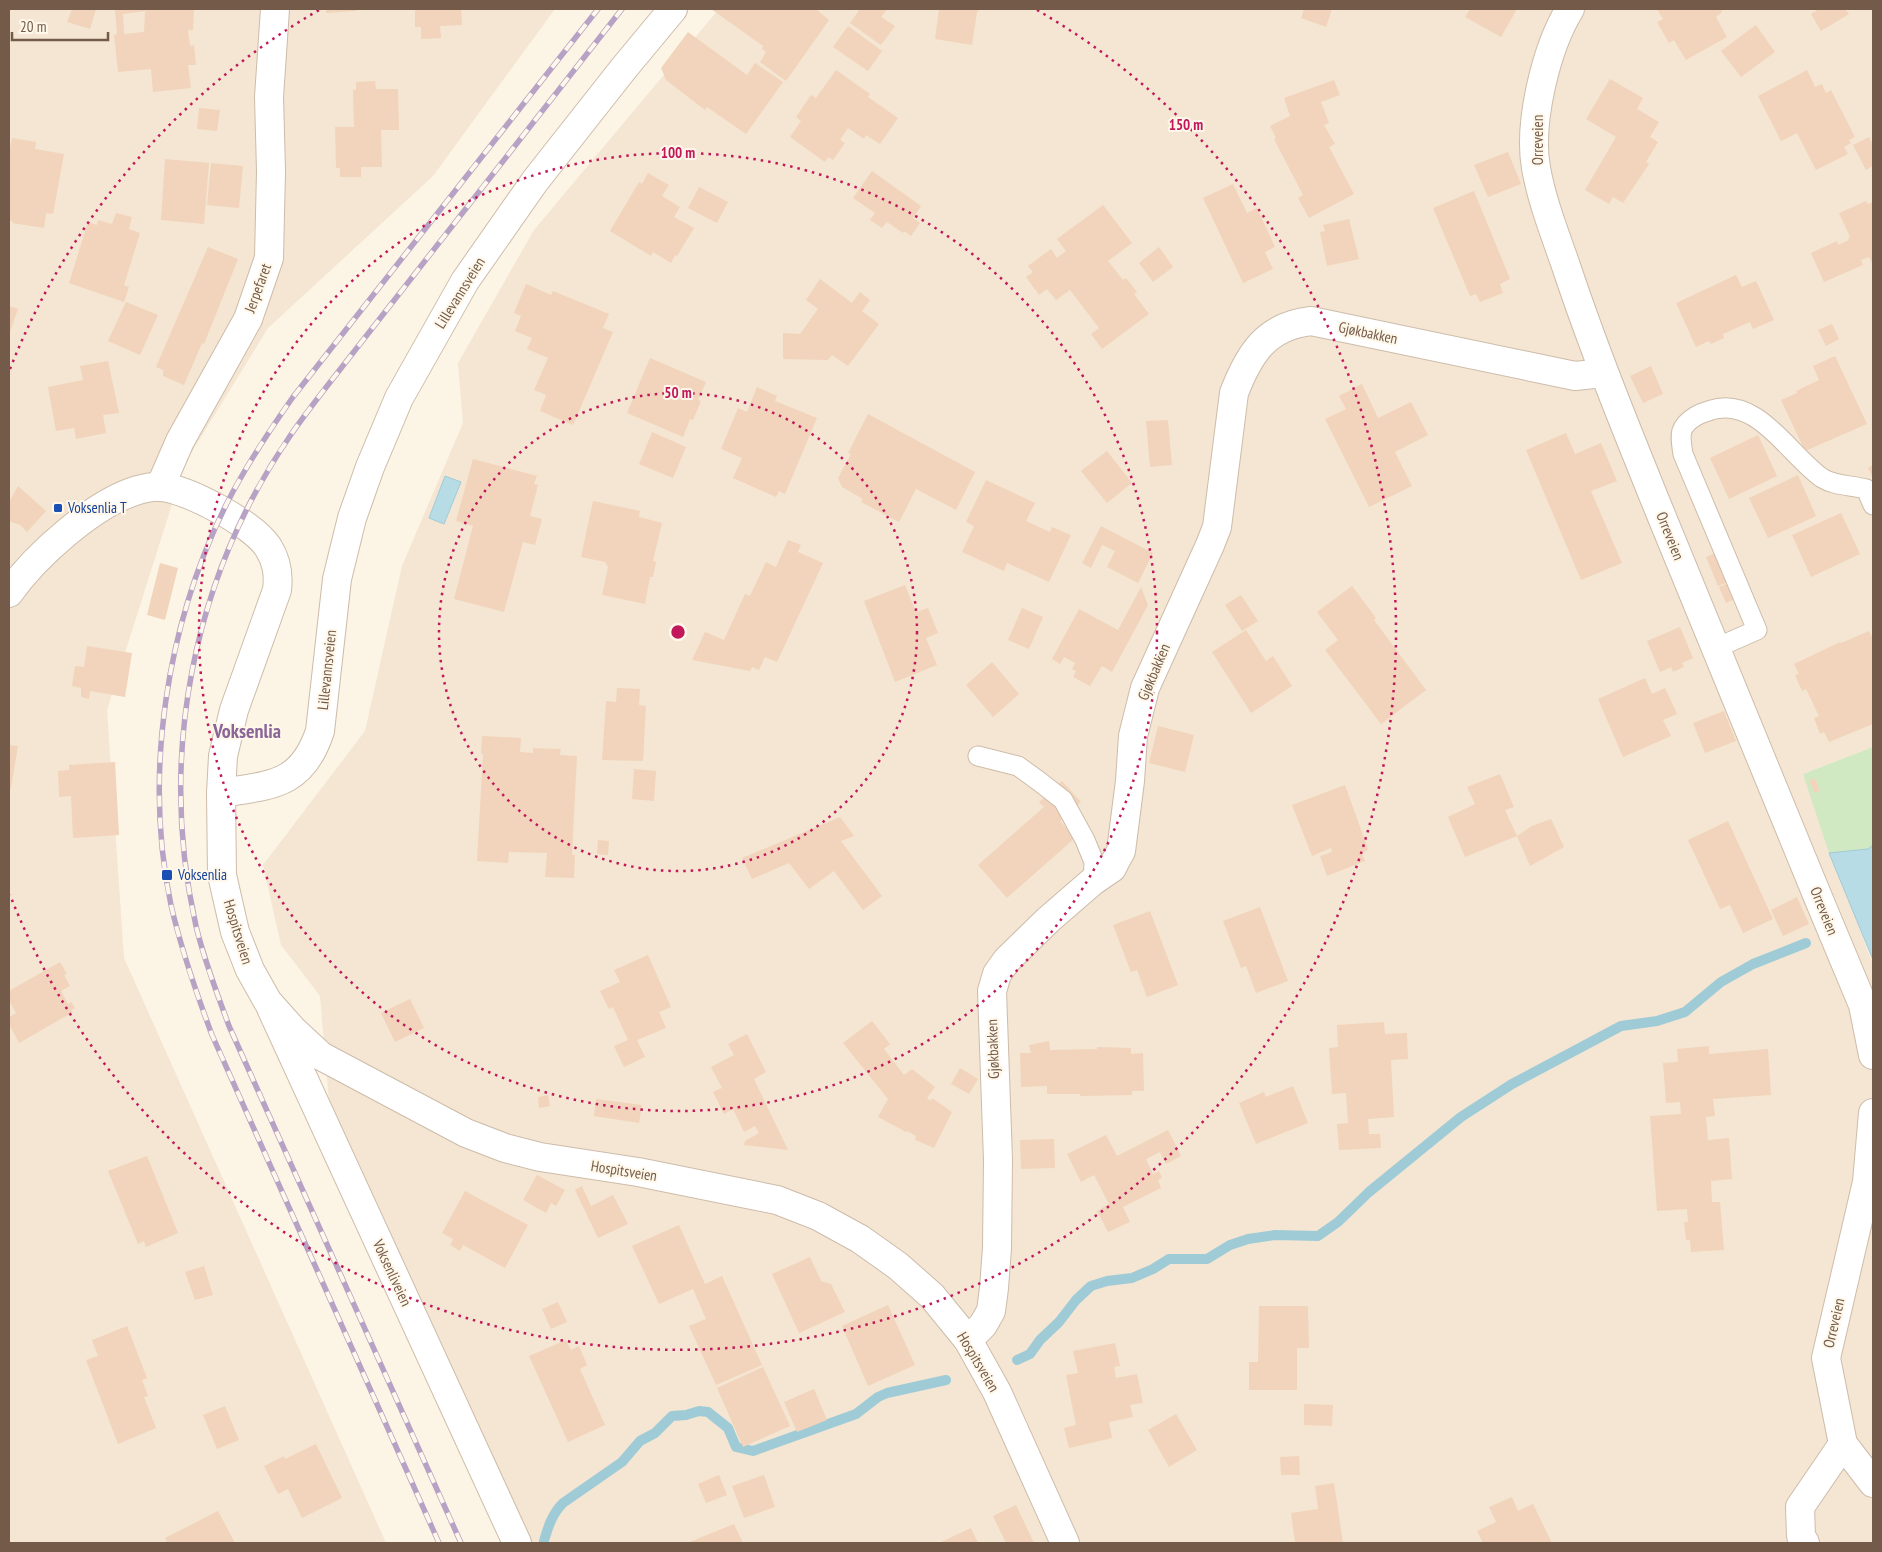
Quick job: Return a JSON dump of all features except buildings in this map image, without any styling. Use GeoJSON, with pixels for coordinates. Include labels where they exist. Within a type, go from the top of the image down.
{"type":"FeatureCollection","features":[{"type":"Feature","properties":{"kind":"street","name":"Jerpefaret"},"geometry":{"type":"LineString","coordinates":[[160,487],[180,441],[248,319],[269,258],[270,97],[275,9]]}},
{"type":"Feature","properties":{"kind":"street","name":"Lillevannsveien"},"geometry":{"type":"LineString","coordinates":[[221,793],[269,785],[283,780],[306,762],[314,748],[320,731],[337,579],[358,501],[398,398],[466,280],[536,181],[624,68],[673,9]]}},
{"type":"Feature","properties":{"kind":"street","name":"Orreveien"},"geometry":{"type":"LineString","coordinates":[[1570,9],[1550,56],[1539,96],[1535,125],[1536,166],[1545,202],[1603,374],[1863,1005],[1873,1055]]}},
{"type":"Feature","properties":{"kind":"street","name":"Gjøkbakken"},"geometry":{"type":"LineString","coordinates":[[968,1340],[983,1325],[991,1311],[997,1248],[998,1160],[992,991],[997,974],[1007,960],[1048,920],[1112,868],[1120,851],[1130,781],[1133,736],[1144,688],[1217,527],[1234,393],[1253,353],[1266,339],[1281,328],[1294,323],[1311,321],[1575,376],[1603,374]]}},
{"type":"Feature","properties":{"kind":"street"},"geometry":{"type":"LineString","coordinates":[[9,592],[52,545],[101,508],[136,491],[160,487],[186,495],[234,518],[261,537],[277,567],[278,584],[273,606],[234,710],[223,756],[221,793]]}},
{"type":"Feature","properties":{"kind":"street","name":"Hospitsveien"},"geometry":{"type":"LineString","coordinates":[[221,793],[222,875],[235,932],[250,970],[268,1002],[293,1030],[321,1056],[466,1134],[505,1148],[540,1157],[638,1172],[777,1200],[818,1216],[860,1239],[898,1266],[932,1296],[968,1340],[997,1392],[1065,1543]]}},
{"type":"Feature","properties":{"kind":"street","name":"Voksenliveien"},"geometry":{"type":"LineString","coordinates":[[268,1002],[516,1543]]}},
{"type":"Feature","properties":{"kind":"street","name":"Orreveien"},"geometry":{"type":"LineString","coordinates":[[1843,1444],[1826,1358],[1867,1182],[1873,1113]]}},
{"type":"Feature","properties":{"kind":"street"},"geometry":{"type":"LineString","coordinates":[[1805,1543],[1801,1536],[1800,1507],[1843,1444],[1873,1483]]}},
{"type":"Feature","properties":{"kind":"lane"},"geometry":{"type":"LineString","coordinates":[[1716,648],[1757,630],[1683,454],[1680,434],[1686,423],[1699,414],[1722,407],[1735,408],[1749,413],[1764,424],[1822,478],[1836,484],[1866,489],[1873,505]]}},
{"type":"Feature","properties":{"kind":"lane"},"geometry":{"type":"LineString","coordinates":[[978,756],[1018,766],[1063,800],[1085,840],[1094,862],[1094,882]]}},
{"type":"Feature","properties":{"kind":"shaded area"},"geometry":{"type":"Polygon","coordinates":[[[9,9],[555,9],[433,176],[268,328],[185,463],[107,710],[124,958],[386,1543],[9,1543],[9,9]]]}},
{"type":"Feature","properties":{"kind":"shaded area"},"geometry":{"type":"Polygon","coordinates":[[[719,9],[1873,9],[1873,747],[1803,774],[1873,965],[1873,1543],[517,1543],[330,1113],[320,996],[281,945],[263,865],[365,731],[402,566],[463,423],[458,363],[534,230],[719,9]]]}},
{"type":"Feature","properties":{"kind":"green space"},"geometry":{"type":"Polygon","coordinates":[[[1873,747],[1873,845],[1868,849],[1829,853],[1803,774],[1873,747]]]}},
{"type":"Feature","properties":{"kind":"water"},"geometry":{"type":"Polygon","coordinates":[[[445,476],[461,482],[444,524],[429,518],[445,476]]]}},
{"type":"Feature","properties":{"kind":"water"},"geometry":{"type":"Polygon","coordinates":[[[1873,845],[1873,960],[1829,853],[1868,849],[1873,845]]]}},
{"type":"Feature","properties":{"kind":"waterway"},"geometry":{"type":"LineString","coordinates":[[1017,1360],[1030,1354],[1040,1340],[1091,1286],[1107,1281],[1132,1278],[1153,1269],[1169,1259],[1207,1259],[1230,1245],[1248,1239],[1275,1235],[1318,1236],[1338,1222],[1369,1192],[1461,1117],[1512,1084],[1621,1026],[1657,1021],[1685,1012],[1721,982],[1753,964],[1806,943]]}},
{"type":"Feature","properties":{"kind":"waterway"},"geometry":{"type":"LineString","coordinates":[[544,1541],[553,1516],[563,1503],[622,1462],[640,1441],[655,1433],[672,1416],[686,1415],[699,1411],[708,1412],[728,1428],[736,1447],[753,1451],[856,1414],[878,1397],[887,1393],[946,1380]]}},
{"type":"Feature","properties":{"kind":"railway"},"geometry":{"type":"LineString","coordinates":[[439,1543],[212,1035],[184,954],[171,905],[163,855],[160,803],[161,751],[166,699],[176,648],[189,598],[206,549],[227,503],[267,436],[293,397],[598,9]]}},
{"type":"Feature","properties":{"kind":"railway"},"geometry":{"type":"LineString","coordinates":[[461,1543],[229,1026],[211,976],[196,926],[185,862],[181,798],[183,734],[192,671],[207,609],[229,549],[256,491],[310,408],[622,9]]}},
{"type":"Feature","properties":{"kind":"place","name":"Voksenlia T"},"geometry":{"type":"Point","coordinates":[58,508]}},
{"type":"Feature","properties":{"kind":"place","name":"Voksenlia"},"geometry":{"type":"Point","coordinates":[167,875]}},
{"type":"Feature","properties":{"kind":"district","name":"Voksenlia"},"geometry":{"type":"Point","coordinates":[247,731]}}]}
